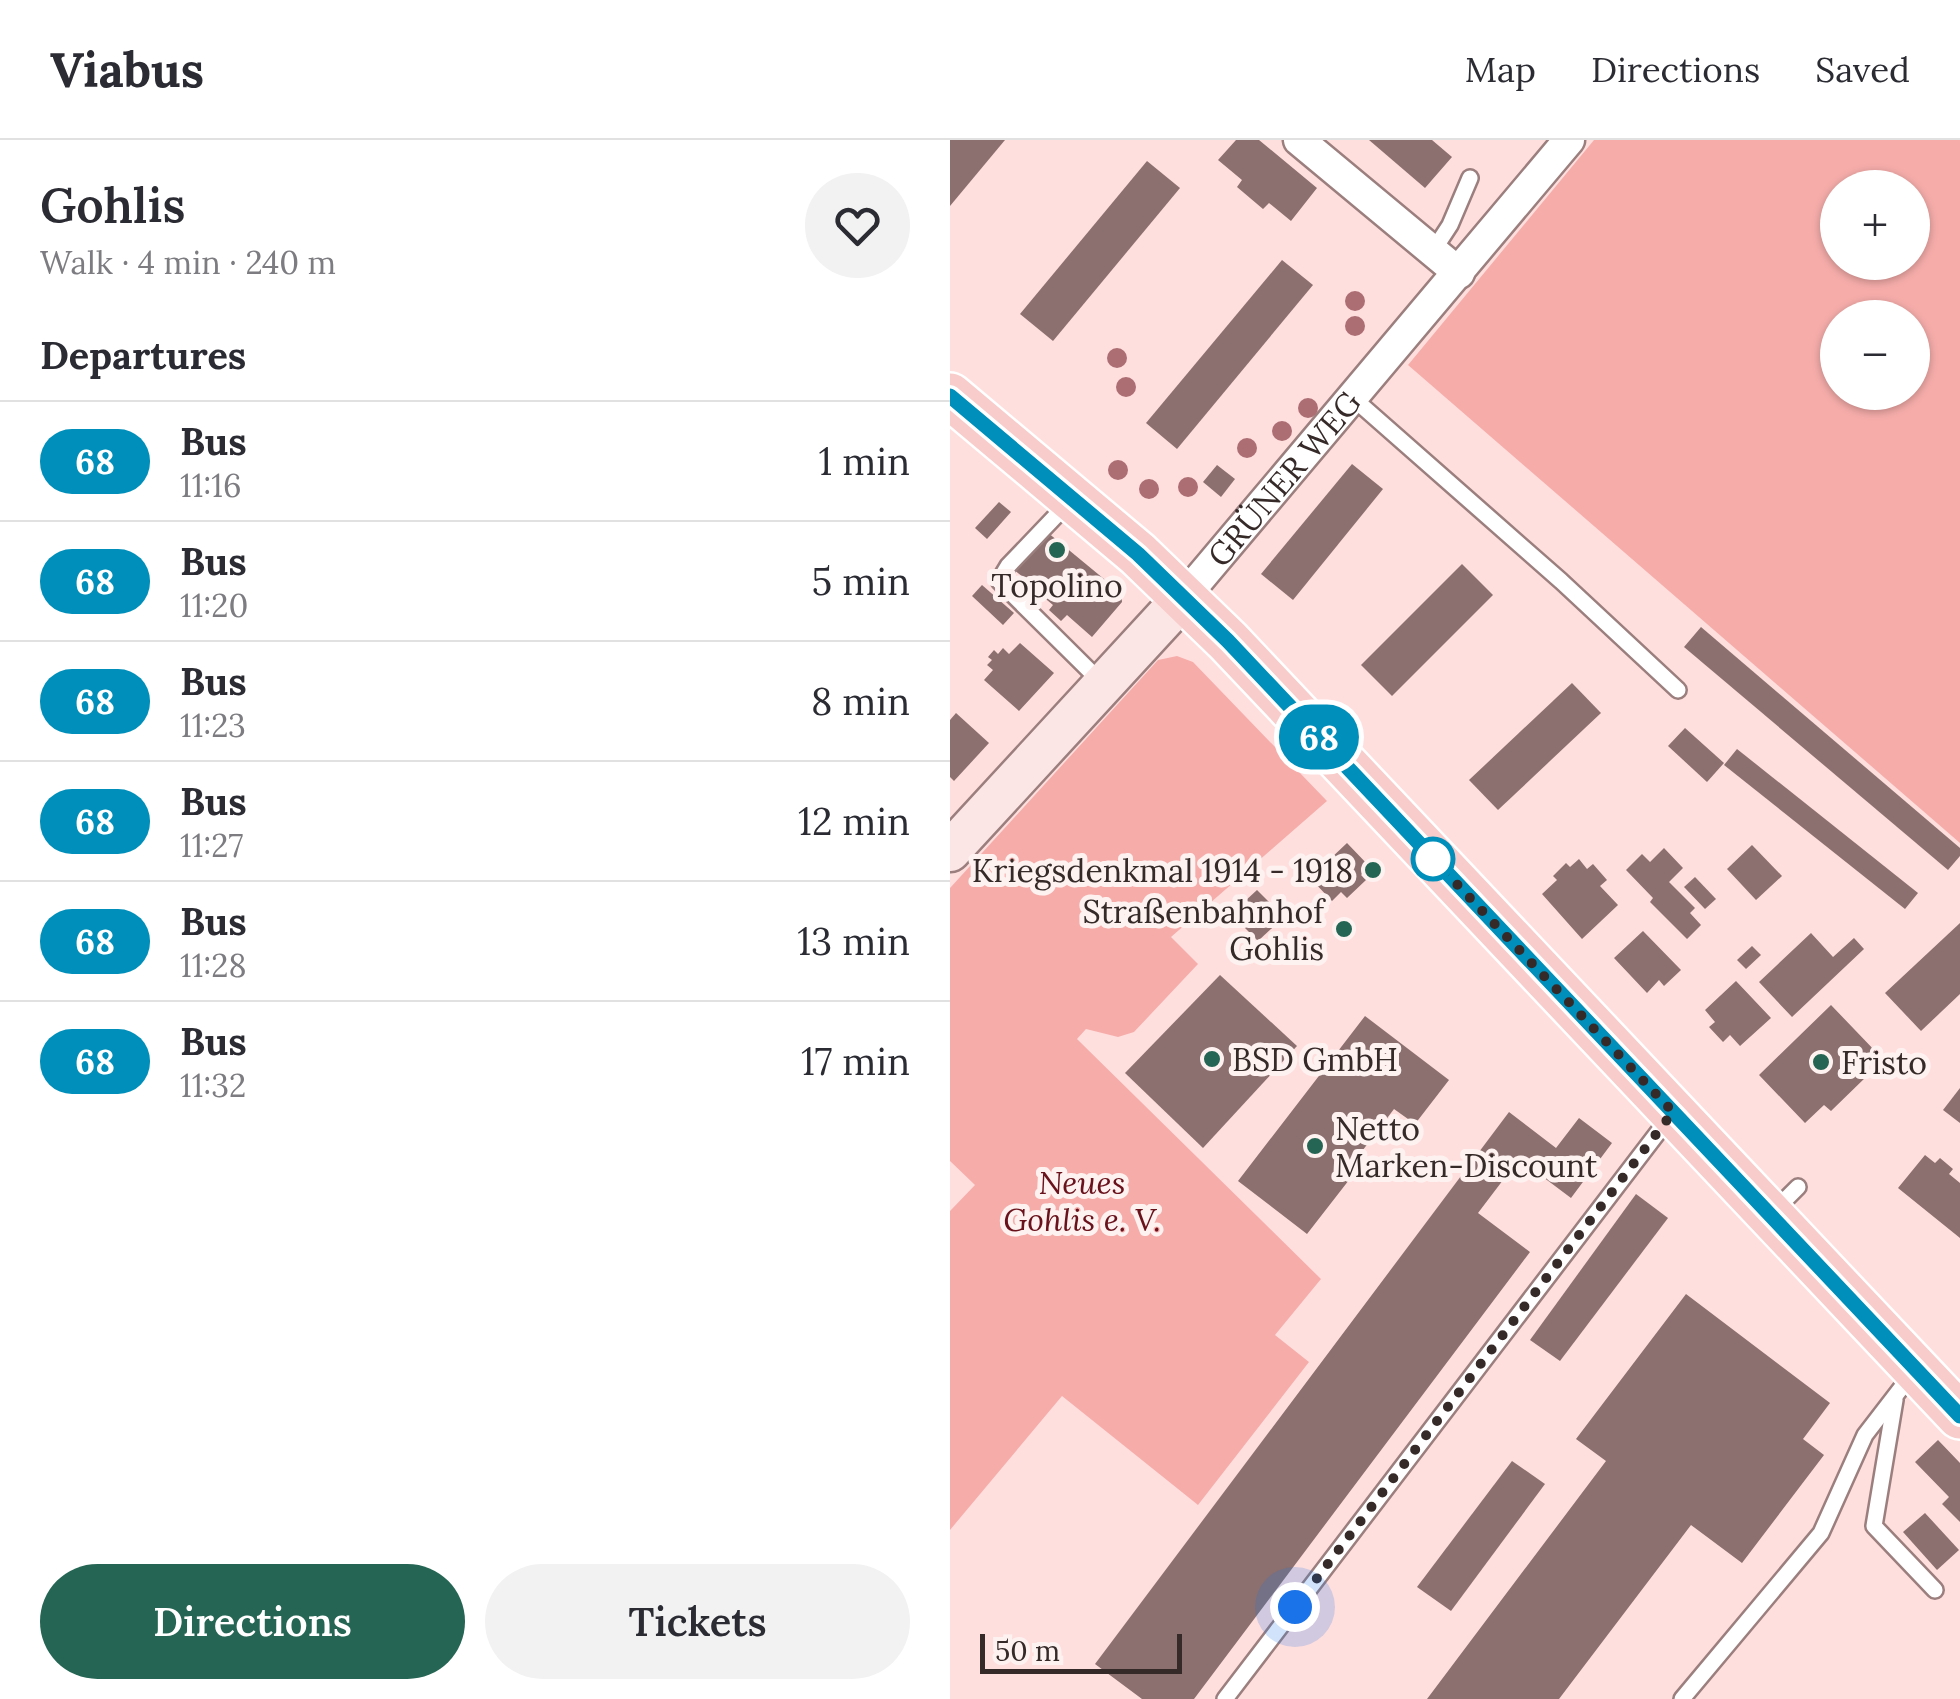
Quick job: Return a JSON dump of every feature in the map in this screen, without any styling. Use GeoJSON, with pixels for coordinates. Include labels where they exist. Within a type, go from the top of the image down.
{"type":"FeatureCollection","features":[{"type":"Feature","properties":{"kind":"main road"},"geometry":{"type":"LineString","coordinates":[[950,396],[1184,597],[1673,1112],[1784,1201],[1909,1367],[1960,1416]]}},
{"type":"Feature","properties":{"kind":"street"},"geometry":{"type":"LineString","coordinates":[[1299,140],[1459,273]]}},
{"type":"Feature","properties":{"kind":"street","name":"GRÜNER WEG"},"geometry":{"type":"LineString","coordinates":[[950,851],[1184,597],[1569,140]]}},
{"type":"Feature","properties":{"kind":"lane"},"geometry":{"type":"LineString","coordinates":[[1433,252],[1470,178]]}},
{"type":"Feature","properties":{"kind":"lane"},"geometry":{"type":"LineString","coordinates":[[1354,398],[1678,690]]}},
{"type":"Feature","properties":{"kind":"lane"},"geometry":{"type":"LineString","coordinates":[[1072,498],[1008,566],[999,581],[1104,684]]}},
{"type":"Feature","properties":{"kind":"lane"},"geometry":{"type":"LineString","coordinates":[[1225,1699],[1673,1112]]}},
{"type":"Feature","properties":{"kind":"lane"},"geometry":{"type":"LineString","coordinates":[[1909,1367],[1874,1526],[1935,1590]]}},
{"type":"Feature","properties":{"kind":"lane"},"geometry":{"type":"LineString","coordinates":[[1682,1699],[1820,1533],[1864,1435],[1909,1367]]}},
{"type":"Feature","properties":{"kind":"green space"},"geometry":{"type":"Polygon","coordinates":[[[1594,140],[1960,140],[1960,843],[1408,365],[1594,140]]]}},
{"type":"Feature","properties":{"kind":"green space","name":"Neues Gohlis e. V."},"geometry":{"type":"Polygon","coordinates":[[[1177,656],[1193,662],[1327,801],[1171,937],[1198,964],[1134,1032],[1118,1037],[1086,1029],[1077,1039],[1321,1279],[1275,1335],[1309,1362],[1198,1505],[1062,1396],[950,1530],[950,1211],[975,1185],[950,1161],[950,888],[1158,660],[1177,656]]]}},
{"type":"Feature","properties":{"kind":"building"},"geometry":{"type":"Polygon","coordinates":[[[950,140],[1005,140],[950,206],[950,140]]]}},
{"type":"Feature","properties":{"kind":"building"},"geometry":{"type":"Polygon","coordinates":[[[1236,140],[1259,140],[1317,188],[1291,221],[1269,203],[1263,209],[1237,187],[1242,180],[1218,160],[1236,140]]]}},
{"type":"Feature","properties":{"kind":"building"},"geometry":{"type":"Polygon","coordinates":[[[1369,140],[1432,140],[1452,157],[1425,188],[1369,140]]]}},
{"type":"Feature","properties":{"kind":"building"},"geometry":{"type":"Polygon","coordinates":[[[1147,161],[1180,188],[1053,341],[1020,314],[1147,161]]]}},
{"type":"Feature","properties":{"kind":"building"},"geometry":{"type":"Polygon","coordinates":[[[1282,260],[1313,285],[1177,449],[1146,423],[1282,260]]]}},
{"type":"Feature","properties":{"kind":"building"},"geometry":{"type":"Polygon","coordinates":[[[1352,464],[1383,489],[1293,600],[1261,574],[1352,464]]]}},
{"type":"Feature","properties":{"kind":"building"},"geometry":{"type":"Polygon","coordinates":[[[1217,465],[1235,479],[1221,497],[1203,482],[1217,465]]]}},
{"type":"Feature","properties":{"kind":"building"},"geometry":{"type":"Polygon","coordinates":[[[999,502],[1011,512],[987,539],[975,528],[999,502]]]}},
{"type":"Feature","properties":{"kind":"building"},"geometry":{"type":"Polygon","coordinates":[[[1047,532],[1121,593],[1122,602],[1092,637],[1067,615],[1061,621],[1049,610],[1053,605],[1013,569],[1047,532]]]}},
{"type":"Feature","properties":{"kind":"building"},"geometry":{"type":"Polygon","coordinates":[[[1462,564],[1493,595],[1392,696],[1361,665],[1462,564]]]}},
{"type":"Feature","properties":{"kind":"building"},"geometry":{"type":"Polygon","coordinates":[[[982,585],[1014,613],[1003,625],[972,596],[982,585]]]}},
{"type":"Feature","properties":{"kind":"building"},"geometry":{"type":"Polygon","coordinates":[[[1701,627],[1960,848],[1960,856],[1948,870],[1684,647],[1701,627]]]}},
{"type":"Feature","properties":{"kind":"building"},"geometry":{"type":"Polygon","coordinates":[[[1020,643],[1054,673],[1019,711],[984,680],[993,670],[987,665],[994,650],[998,654],[1003,648],[1009,654],[1020,643]]]}},
{"type":"Feature","properties":{"kind":"building"},"geometry":{"type":"Polygon","coordinates":[[[1572,683],[1601,713],[1498,810],[1469,780],[1572,683]]]}},
{"type":"Feature","properties":{"kind":"building"},"geometry":{"type":"Polygon","coordinates":[[[956,713],[989,743],[954,781],[950,777],[950,720],[956,713]]]}},
{"type":"Feature","properties":{"kind":"building"},"geometry":{"type":"Polygon","coordinates":[[[1685,728],[1724,763],[1707,782],[1668,746],[1685,728]]]}},
{"type":"Feature","properties":{"kind":"building"},"geometry":{"type":"Polygon","coordinates":[[[1737,749],[1918,893],[1905,909],[1724,765],[1737,749]]]}},
{"type":"Feature","properties":{"kind":"building"},"geometry":{"type":"Polygon","coordinates":[[[1347,843],[1370,867],[1361,875],[1366,880],[1347,898],[1341,892],[1332,901],[1310,878],[1347,843]]]}},
{"type":"Feature","properties":{"kind":"building"},"geometry":{"type":"Polygon","coordinates":[[[1752,845],[1782,876],[1756,900],[1727,869],[1752,845]]]}},
{"type":"Feature","properties":{"kind":"building"},"geometry":{"type":"Polygon","coordinates":[[[1664,848],[1683,868],[1669,882],[1695,908],[1690,913],[1701,925],[1687,939],[1650,902],[1653,898],[1626,870],[1642,854],[1650,862],[1664,848]]]}},
{"type":"Feature","properties":{"kind":"building"},"geometry":{"type":"Polygon","coordinates":[[[1579,859],[1587,869],[1593,864],[1607,880],[1600,886],[1618,905],[1582,939],[1542,894],[1557,880],[1553,876],[1566,863],[1570,867],[1579,859]]]}},
{"type":"Feature","properties":{"kind":"building"},"geometry":{"type":"Polygon","coordinates":[[[1695,877],[1716,899],[1705,909],[1684,887],[1695,877]]]}},
{"type":"Feature","properties":{"kind":"building"},"geometry":{"type":"Polygon","coordinates":[[[1257,890],[1284,917],[1258,941],[1231,914],[1257,890]]]}},
{"type":"Feature","properties":{"kind":"building"},"geometry":{"type":"Polygon","coordinates":[[[1960,923],[1960,994],[1921,1031],[1885,993],[1960,923]]]}},
{"type":"Feature","properties":{"kind":"building"},"geometry":{"type":"Polygon","coordinates":[[[1643,931],[1681,970],[1664,986],[1659,980],[1647,993],[1614,958],[1643,931]]]}},
{"type":"Feature","properties":{"kind":"building"},"geometry":{"type":"Polygon","coordinates":[[[1811,933],[1833,957],[1854,938],[1864,949],[1792,1017],[1759,982],[1811,933]]]}},
{"type":"Feature","properties":{"kind":"building"},"geometry":{"type":"Polygon","coordinates":[[[1752,946],[1761,955],[1746,969],[1737,960],[1752,946]]]}},
{"type":"Feature","properties":{"kind":"building","name":"BSD GmbH"},"geometry":{"type":"Polygon","coordinates":[[[1220,975],[1297,1046],[1203,1148],[1125,1073],[1220,975]]]}},
{"type":"Feature","properties":{"kind":"building"},"geometry":{"type":"Polygon","coordinates":[[[1736,981],[1771,1018],[1740,1046],[1730,1035],[1723,1042],[1709,1027],[1715,1022],[1705,1010],[1736,981]]]}},
{"type":"Feature","properties":{"kind":"building","name":"Fristo"},"geometry":{"type":"Polygon","coordinates":[[[1831,1005],[1878,1054],[1861,1070],[1867,1076],[1831,1111],[1824,1105],[1805,1123],[1759,1075],[1831,1005]]]}},
{"type":"Feature","properties":{"kind":"building","name":"Netto Marken-Discount"},"geometry":{"type":"Polygon","coordinates":[[[1365,1016],[1449,1080],[1415,1124],[1394,1109],[1350,1167],[1356,1171],[1307,1234],[1238,1181],[1365,1016]]]}},
{"type":"Feature","properties":{"kind":"building"},"geometry":{"type":"Polygon","coordinates":[[[1960,1088],[1960,1123],[1943,1110],[1960,1088]]]}},
{"type":"Feature","properties":{"kind":"building"},"geometry":{"type":"Polygon","coordinates":[[[1509,1112],[1556,1148],[1579,1118],[1612,1143],[1571,1198],[1519,1159],[1478,1213],[1530,1252],[1194,1699],[1142,1699],[1095,1664],[1509,1112]]]}},
{"type":"Feature","properties":{"kind":"building"},"geometry":{"type":"Polygon","coordinates":[[[1925,1155],[1935,1163],[1940,1158],[1953,1169],[1949,1174],[1960,1183],[1960,1238],[1898,1188],[1925,1155]]]}},
{"type":"Feature","properties":{"kind":"building"},"geometry":{"type":"Polygon","coordinates":[[[1636,1194],[1668,1218],[1560,1361],[1530,1340],[1636,1194]]]}},
{"type":"Feature","properties":{"kind":"building"},"geometry":{"type":"Polygon","coordinates":[[[1686,1294],[1830,1403],[1803,1439],[1824,1455],[1742,1563],[1691,1525],[1559,1699],[1427,1699],[1606,1461],[1576,1439],[1686,1294]]]}},
{"type":"Feature","properties":{"kind":"building"},"geometry":{"type":"Polygon","coordinates":[[[1938,1440],[1960,1463],[1960,1522],[1942,1504],[1949,1497],[1915,1462],[1938,1440]]]}},
{"type":"Feature","properties":{"kind":"building"},"geometry":{"type":"Polygon","coordinates":[[[1512,1461],[1545,1484],[1451,1611],[1417,1587],[1512,1461]]]}},
{"type":"Feature","properties":{"kind":"building"},"geometry":{"type":"Polygon","coordinates":[[[1925,1513],[1959,1550],[1937,1570],[1903,1532],[1925,1513]]]}},
{"type":"Feature","properties":{"kind":"bus line","name":"68"},"geometry":{"type":"LineString","coordinates":[[950,396],[1138,554],[1228,641],[1960,1416]]}},
{"type":"Feature","properties":{"kind":"place","name":"Topolino"},"geometry":{"type":"Point","coordinates":[1057,550]}},
{"type":"Feature","properties":{"kind":"place","name":"Kriegsdenkmal 1914 - 1918"},"geometry":{"type":"Point","coordinates":[1373,870]}},
{"type":"Feature","properties":{"kind":"place","name":"Straßenbahnhof Gohlis"},"geometry":{"type":"Point","coordinates":[1344,929]}},
{"type":"Feature","properties":{"kind":"place","name":"BSD GmbH"},"geometry":{"type":"Point","coordinates":[1212,1059]}},
{"type":"Feature","properties":{"kind":"place","name":"Fristo"},"geometry":{"type":"Point","coordinates":[1821,1062]}},
{"type":"Feature","properties":{"kind":"place","name":"Netto Marken-Discount"},"geometry":{"type":"Point","coordinates":[1315,1146]}},
{"type":"Feature","properties":{"kind":"route"},"geometry":{"type":"LineString","coordinates":[[1295,1607],[1673,1112],[1433,859]]}}]}
